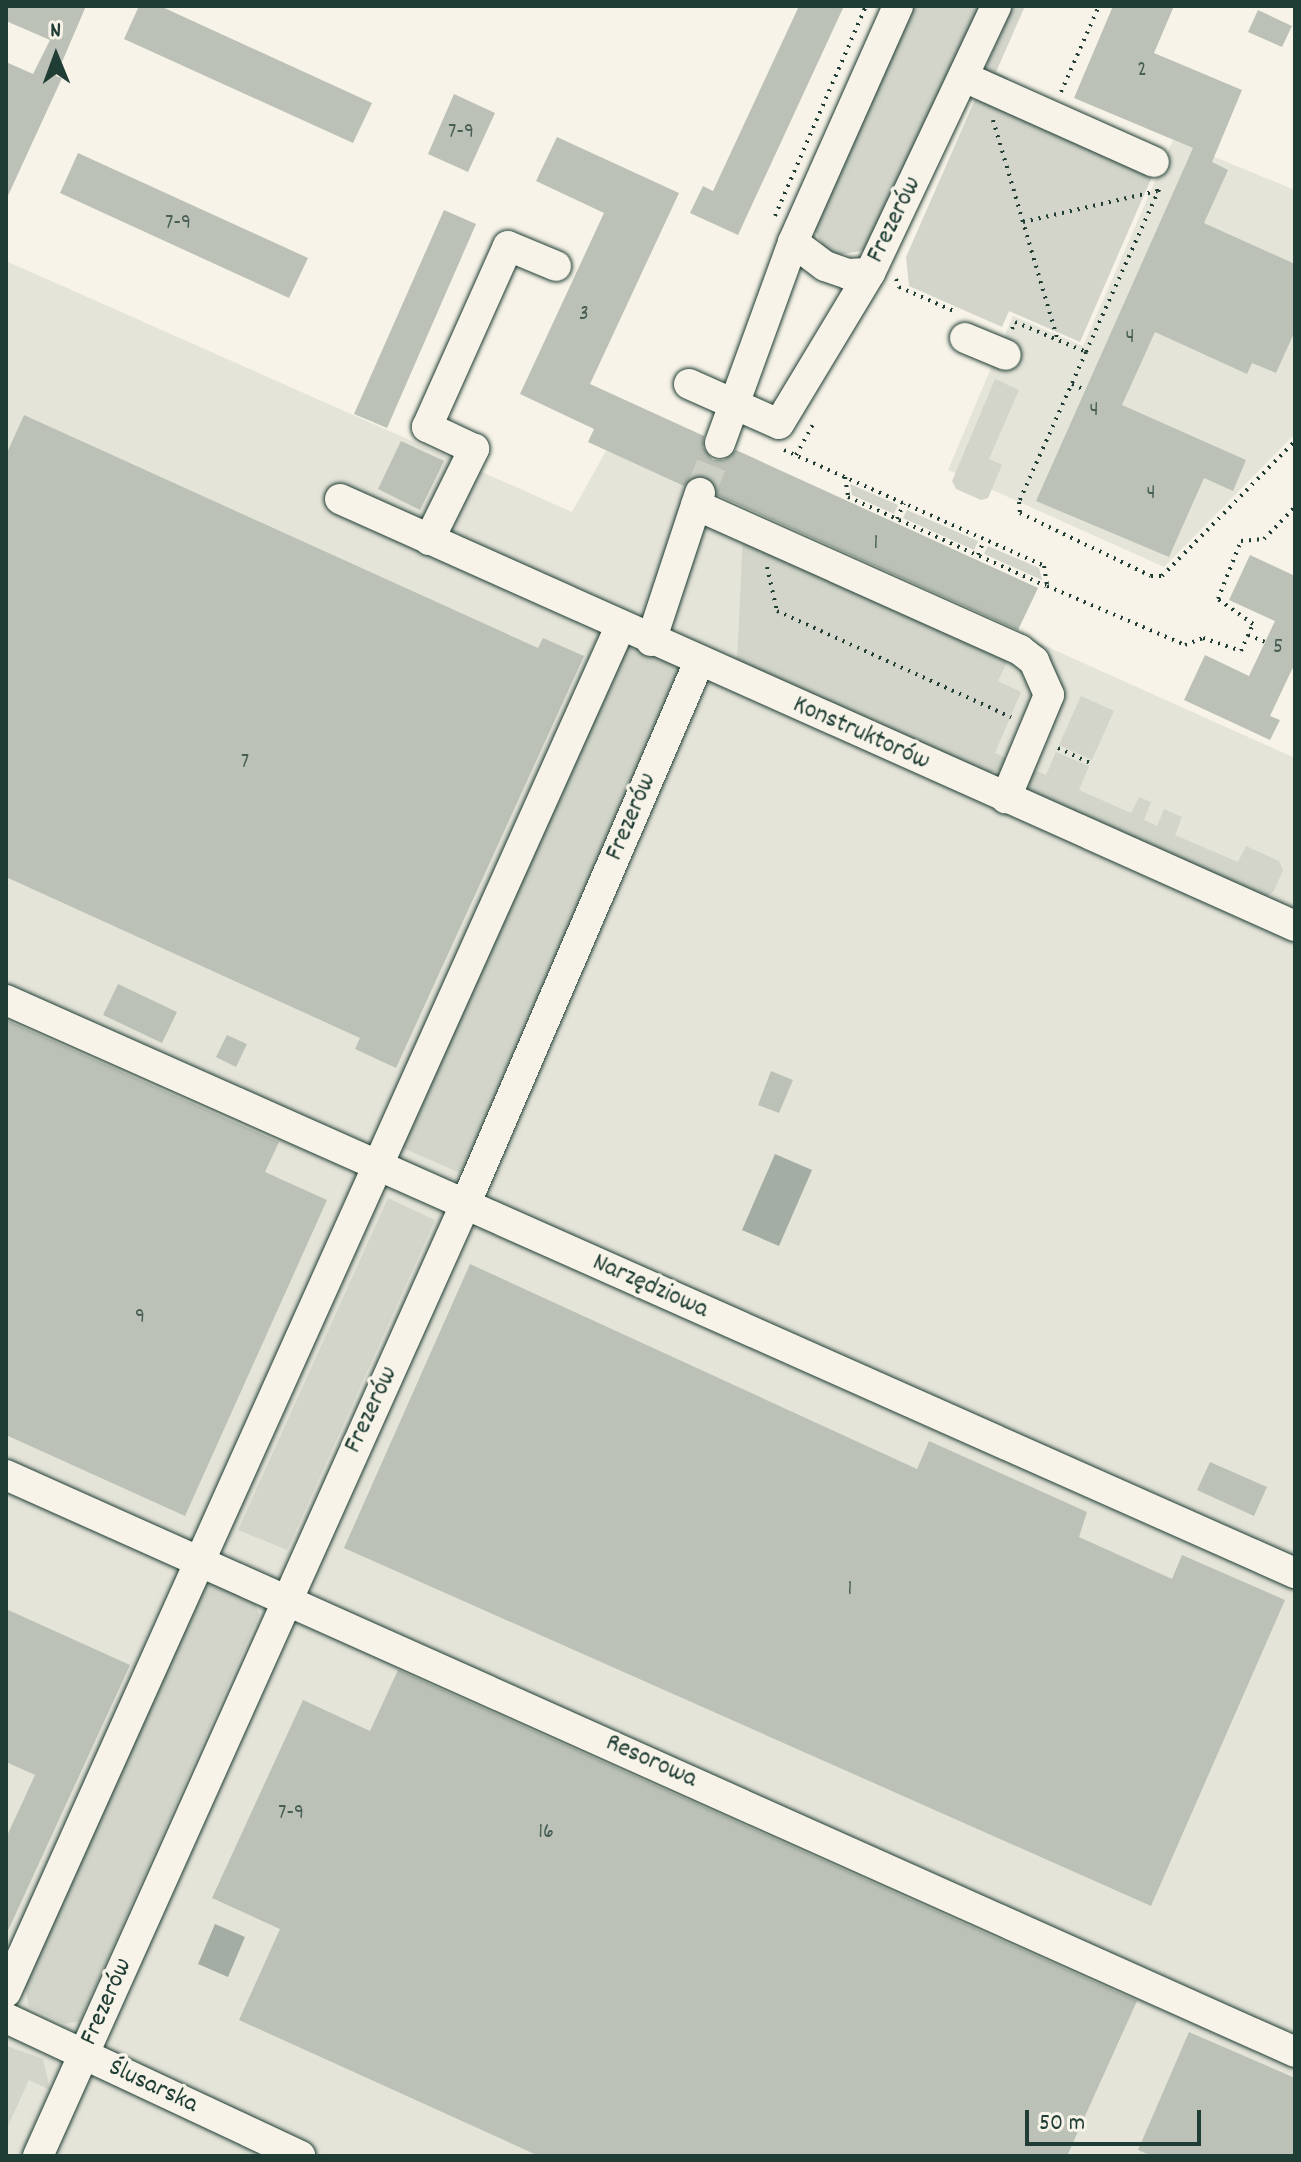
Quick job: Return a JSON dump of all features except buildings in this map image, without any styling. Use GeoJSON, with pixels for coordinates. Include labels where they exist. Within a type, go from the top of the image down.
{"type":"FeatureCollection","features":[{"type":"Feature","properties":{"kind":"street"},"geometry":{"type":"LineString","coordinates":[[720,443],[785,232],[898,6]]}},
{"type":"Feature","properties":{"kind":"street","name":"Frezerów"},"geometry":{"type":"LineString","coordinates":[[781,437],[870,273],[996,6]]}},
{"type":"Feature","properties":{"kind":"street"},"geometry":{"type":"LineString","coordinates":[[964,77],[1159,177]]}},
{"type":"Feature","properties":{"kind":"street"},"geometry":{"type":"LineString","coordinates":[[785,232],[805,256],[825,266],[848,274],[870,273]]}},
{"type":"Feature","properties":{"kind":"street"},"geometry":{"type":"LineString","coordinates":[[429,540],[474,449],[427,427],[508,246],[556,266]]}},
{"type":"Feature","properties":{"kind":"street"},"geometry":{"type":"LineString","coordinates":[[965,338],[1006,355]]}},
{"type":"Feature","properties":{"kind":"street"},"geometry":{"type":"LineString","coordinates":[[689,384],[733,405],[781,437]]}},
{"type":"Feature","properties":{"kind":"street","name":"Konstruktorów"},"geometry":{"type":"LineString","coordinates":[[340,499],[651,641],[1295,926]]}},
{"type":"Feature","properties":{"kind":"street"},"geometry":{"type":"LineString","coordinates":[[651,641],[698,499],[758,533],[1034,661],[1049,695],[1006,798]]}},
{"type":"Feature","properties":{"kind":"street"},"geometry":{"type":"LineString","coordinates":[[6,1992],[198,1559],[620,627]]}},
{"type":"Feature","properties":{"kind":"street","name":"Frezerów"},"geometry":{"type":"LineString","coordinates":[[38,2156],[286,1597],[465,1205],[699,662]]}},
{"type":"Feature","properties":{"kind":"street","name":"Narzędziowa"},"geometry":{"type":"LineString","coordinates":[[6,1000],[1295,1573]]}},
{"type":"Feature","properties":{"kind":"street","name":"Resorowa"},"geometry":{"type":"LineString","coordinates":[[6,1475],[286,1597],[1295,2052]]}},
{"type":"Feature","properties":{"kind":"street","name":"Ślusarska"},"geometry":{"type":"LineString","coordinates":[[6,2018],[300,2156]]}},
{"type":"Feature","properties":{"kind":"path"},"geometry":{"type":"LineString","coordinates":[[785,232],[773,210],[866,6]]}},
{"type":"Feature","properties":{"kind":"path"},"geometry":{"type":"LineString","coordinates":[[1061,93],[1099,6]]}},
{"type":"Feature","properties":{"kind":"path"},"geometry":{"type":"LineString","coordinates":[[990,113],[1058,340]]}},
{"type":"Feature","properties":{"kind":"path"},"geometry":{"type":"LineString","coordinates":[[1023,222],[1159,177]]}},
{"type":"Feature","properties":{"kind":"path"},"geometry":{"type":"LineString","coordinates":[[1086,352],[1159,177]]}},
{"type":"Feature","properties":{"kind":"path"},"geometry":{"type":"LineString","coordinates":[[1085,390],[1072,384],[1018,508],[1029,521],[1151,576],[1162,576],[1295,441]]}},
{"type":"Feature","properties":{"kind":"path"},"geometry":{"type":"LineString","coordinates":[[796,455],[817,417]]}},
{"type":"Feature","properties":{"kind":"path"},"geometry":{"type":"LineString","coordinates":[[781,437],[796,455],[1044,566],[1047,586]]}},
{"type":"Feature","properties":{"kind":"path"},"geometry":{"type":"LineString","coordinates":[[845,477],[848,497],[1047,586],[1185,645],[1203,638],[1241,651],[1253,624],[1218,599],[1241,541],[1264,539],[1295,507]]}},
{"type":"Feature","properties":{"kind":"path"},"geometry":{"type":"LineString","coordinates":[[897,519],[904,503]]}},
{"type":"Feature","properties":{"kind":"path"},"geometry":{"type":"LineString","coordinates":[[758,533],[777,611],[1011,717]]}},
{"type":"Feature","properties":{"kind":"path"},"geometry":{"type":"LineString","coordinates":[[978,555],[984,540]]}},
{"type":"Feature","properties":{"kind":"path"},"geometry":{"type":"LineString","coordinates":[[1248,635],[1265,642]]}},
{"type":"Feature","properties":{"kind":"path"},"geometry":{"type":"LineString","coordinates":[[1058,748],[1090,763]]}},
{"type":"Feature","properties":{"kind":"shaded area"},"geometry":{"type":"Polygon","coordinates":[[[911,6],[981,6],[867,250],[837,255],[825,249],[815,231],[816,219],[911,6]]]}},
{"type":"Feature","properties":{"kind":"shaded area"},"geometry":{"type":"Polygon","coordinates":[[[1013,6],[1025,6],[996,72],[1008,78],[1006,83],[983,73],[1013,6]]]}},
{"type":"Feature","properties":{"kind":"shaded area"},"geometry":{"type":"Polygon","coordinates":[[[977,95],[1154,172],[1080,342],[1009,311],[1002,327],[909,286],[906,257],[977,95]]]}},
{"type":"Feature","properties":{"kind":"shaded area"},"geometry":{"type":"Polygon","coordinates":[[[1173,140],[1295,190],[1295,434],[1164,567],[948,470],[1013,316],[1083,346],[1173,140]]]}},
{"type":"Feature","properties":{"kind":"shaded area"},"geometry":{"type":"Polygon","coordinates":[[[6,261],[572,512],[607,449],[1295,758],[1295,2156],[6,2156],[6,261]]]}},
{"type":"Feature","properties":{"kind":"shaded area"},"geometry":{"type":"Polygon","coordinates":[[[995,379],[1019,390],[989,459],[1002,465],[988,498],[981,500],[956,489],[952,481],[995,379]]]}},
{"type":"Feature","properties":{"kind":"shaded area"},"geometry":{"type":"Polygon","coordinates":[[[850,484],[898,505],[894,514],[852,495],[850,484]]]}},
{"type":"Feature","properties":{"kind":"shaded area"},"geometry":{"type":"Polygon","coordinates":[[[907,510],[978,541],[974,550],[903,518],[907,510]]]}},
{"type":"Feature","properties":{"kind":"shaded area"},"geometry":{"type":"Polygon","coordinates":[[[743,533],[1011,654],[998,681],[1021,692],[995,753],[1010,760],[1002,770],[986,773],[737,662],[743,533]]]}},
{"type":"Feature","properties":{"kind":"shaded area"},"geometry":{"type":"Polygon","coordinates":[[[988,546],[1039,568],[1042,580],[984,554],[988,546]]]}},
{"type":"Feature","properties":{"kind":"shaded area"},"geometry":{"type":"Polygon","coordinates":[[[625,643],[684,670],[465,1175],[396,1145],[625,643]]]}},
{"type":"Feature","properties":{"kind":"shaded area"},"geometry":{"type":"Polygon","coordinates":[[[1081,696],[1114,711],[1092,760],[1059,745],[1081,696]]]}},
{"type":"Feature","properties":{"kind":"shaded area"},"geometry":{"type":"Polygon","coordinates":[[[1056,752],[1089,766],[1079,790],[1131,813],[1139,797],[1151,802],[1144,820],[1157,826],[1164,809],[1182,817],[1175,835],[1238,862],[1246,846],[1279,861],[1283,870],[1274,891],[1264,898],[1030,791],[1027,767],[1046,775],[1056,752]]]}},
{"type":"Feature","properties":{"kind":"shaded area"},"geometry":{"type":"Polygon","coordinates":[[[775,1154],[812,1170],[779,1246],[742,1230],[775,1154]]]}},
{"type":"Feature","properties":{"kind":"shaded area"},"geometry":{"type":"Polygon","coordinates":[[[388,1198],[435,1220],[287,1550],[238,1530],[388,1198]]]}},
{"type":"Feature","properties":{"kind":"shaded area"},"geometry":{"type":"Polygon","coordinates":[[[213,1584],[254,1600],[259,1615],[80,2021],[65,2024],[29,2007],[25,1987],[198,1589],[213,1584]]]}},
{"type":"Feature","properties":{"kind":"shaded area"},"geometry":{"type":"Polygon","coordinates":[[[215,1924],[245,1937],[228,1977],[198,1964],[215,1924]]]}},
{"type":"Feature","properties":{"kind":"shaded area"},"geometry":{"type":"Polygon","coordinates":[[[7,2046],[43,2059],[50,2090],[29,2080],[6,2130],[7,2046]]]}},
{"type":"Feature","properties":{"kind":"tunnel"},"geometry":{"type":"LineString","coordinates":[[700,493],[720,443]]}}]}
